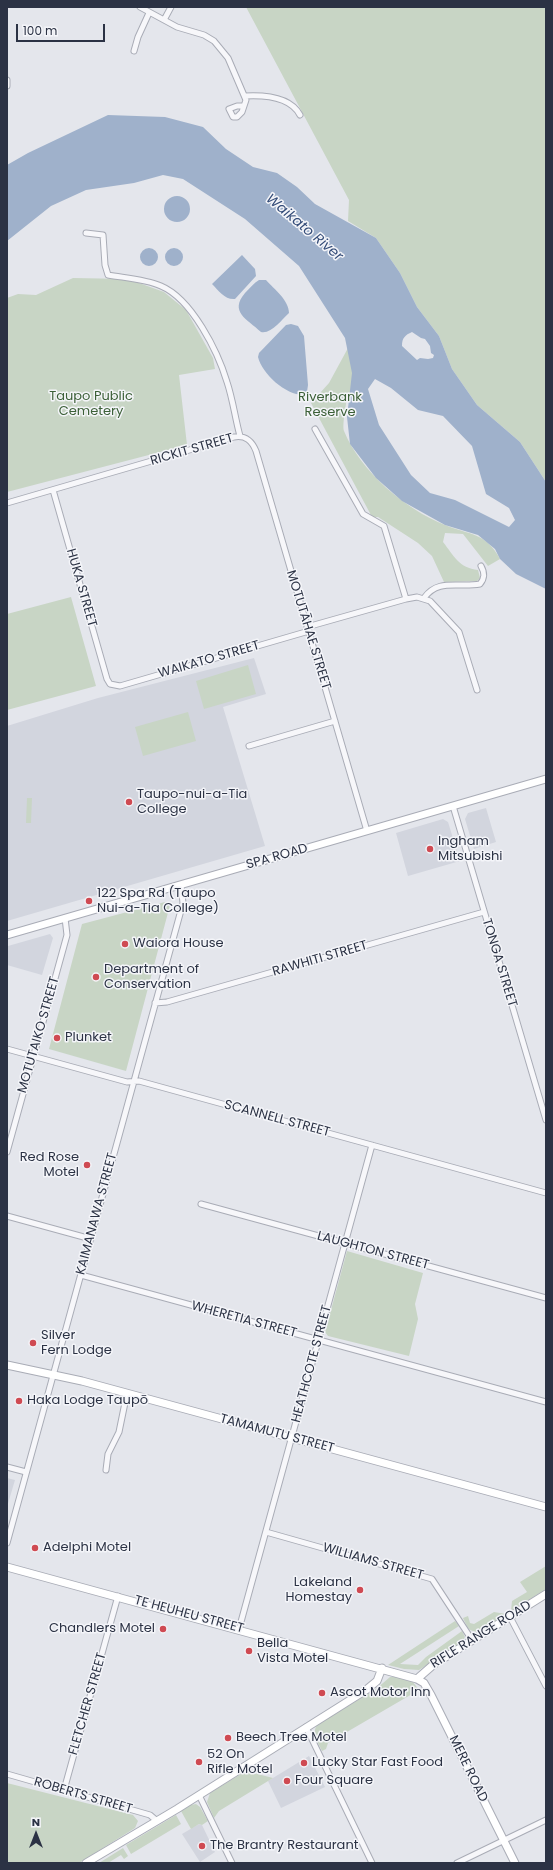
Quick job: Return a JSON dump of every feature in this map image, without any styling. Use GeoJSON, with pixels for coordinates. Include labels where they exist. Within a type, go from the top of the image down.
{"type":"FeatureCollection","features":[{"type":"Feature","properties":{"kind":"street"},"geometry":{"type":"LineString","coordinates":[[140,7],[164,20],[204,35],[214,41],[228,58],[245,96],[246,100],[243,106]]}},
{"type":"Feature","properties":{"kind":"street"},"geometry":{"type":"LineString","coordinates":[[164,20],[171,7]]}},
{"type":"Feature","properties":{"kind":"street"},"geometry":{"type":"LineString","coordinates":[[134,51],[138,37],[149,13]]}},
{"type":"Feature","properties":{"kind":"street"},"geometry":{"type":"LineString","coordinates":[[7,80],[7,86]]}},
{"type":"Feature","properties":{"kind":"street"},"geometry":{"type":"LineString","coordinates":[[245,96],[266,96],[291,104],[296,107],[300,115]]}},
{"type":"Feature","properties":{"kind":"street","name":"RICKIT STREET"},"geometry":{"type":"LineString","coordinates":[[7,503],[240,436],[232,400],[222,367],[190,309],[180,299],[162,286],[108,275],[105,265],[103,234],[86,233]]}},
{"type":"Feature","properties":{"kind":"street"},"geometry":{"type":"LineString","coordinates":[[315,429],[363,514],[384,526],[406,599]]}},
{"type":"Feature","properties":{"kind":"street","name":"MOTUTĀHAE STREET"},"geometry":{"type":"LineString","coordinates":[[240,436],[250,440],[256,451],[367,831]]}},
{"type":"Feature","properties":{"kind":"street","name":"HUKA STREET"},"geometry":{"type":"LineString","coordinates":[[53,490],[107,679],[110,684]]}},
{"type":"Feature","properties":{"kind":"street"},"geometry":{"type":"LineString","coordinates":[[478,690],[459,632],[435,605],[424,598],[434,587],[480,584],[484,580],[484,572],[481,566]]}},
{"type":"Feature","properties":{"kind":"street","name":"WAIKATO STREET"},"geometry":{"type":"LineString","coordinates":[[110,684],[120,686],[406,599],[417,597],[424,598]]}},
{"type":"Feature","properties":{"kind":"street"},"geometry":{"type":"LineString","coordinates":[[249,746],[335,721]]}},
{"type":"Feature","properties":{"kind":"street","name":"SPA ROAD"},"geometry":{"type":"LineString","coordinates":[[7,935],[546,779]]}},
{"type":"Feature","properties":{"kind":"street","name":"TONGA STREET"},"geometry":{"type":"LineString","coordinates":[[453,806],[546,1120]]}},
{"type":"Feature","properties":{"kind":"street","name":"KAIMANAWA STREET"},"geometry":{"type":"LineString","coordinates":[[7,1543],[183,903],[181,885]]}},
{"type":"Feature","properties":{"kind":"street","name":"RAWHITI STREET"},"geometry":{"type":"LineString","coordinates":[[155,1003],[167,1002],[484,912]]}},
{"type":"Feature","properties":{"kind":"street","name":"MOTUTAIKO STREET"},"geometry":{"type":"LineString","coordinates":[[7,1152],[67,935],[65,918]]}},
{"type":"Feature","properties":{"kind":"street","name":"SCANNELL STREET"},"geometry":{"type":"LineString","coordinates":[[7,1049],[127,1082],[139,1081],[546,1193]]}},
{"type":"Feature","properties":{"kind":"street","name":"HEATHCOTE STREET"},"geometry":{"type":"LineString","coordinates":[[240,1629],[372,1145]]}},
{"type":"Feature","properties":{"kind":"street","name":"LAUGHTON STREET"},"geometry":{"type":"LineString","coordinates":[[201,1204],[546,1298]]}},
{"type":"Feature","properties":{"kind":"street"},"geometry":{"type":"LineString","coordinates":[[7,1216],[90,1239]]}},
{"type":"Feature","properties":{"kind":"street","name":"WHERETIA STREET"},"geometry":{"type":"LineString","coordinates":[[81,1276],[546,1402]]}},
{"type":"Feature","properties":{"kind":"street","name":"TAMAMUTU STREET"},"geometry":{"type":"LineString","coordinates":[[7,1365],[127,1393],[546,1507]]}},
{"type":"Feature","properties":{"kind":"street"},"geometry":{"type":"LineString","coordinates":[[106,1470],[108,1454],[119,1432],[127,1393]]}},
{"type":"Feature","properties":{"kind":"street"},"geometry":{"type":"LineString","coordinates":[[7,1467],[26,1472]]}},
{"type":"Feature","properties":{"kind":"street","name":"WILLIAMS STREET"},"geometry":{"type":"LineString","coordinates":[[266,1532],[432,1579],[472,1640]]}},
{"type":"Feature","properties":{"kind":"street","name":"TE HEUHEU STREET"},"geometry":{"type":"LineString","coordinates":[[7,1567],[240,1629],[417,1679]]}},
{"type":"Feature","properties":{"kind":"street","name":"RIFLE RANGE ROAD"},"geometry":{"type":"LineString","coordinates":[[417,1679],[433,1665],[546,1594]]}},
{"type":"Feature","properties":{"kind":"street","name":"FLETCHER STREET"},"geometry":{"type":"LineString","coordinates":[[64,1790],[118,1596]]}},
{"type":"Feature","properties":{"kind":"street"},"geometry":{"type":"LineString","coordinates":[[510,1617],[546,1686]]}},
{"type":"Feature","properties":{"kind":"street"},"geometry":{"type":"LineString","coordinates":[[86,1863],[199,1795],[372,1685],[377,1681],[382,1668]]}},
{"type":"Feature","properties":{"kind":"street","name":"MERE ROAD"},"geometry":{"type":"LineString","coordinates":[[417,1679],[424,1683],[432,1695],[515,1863]]}},
{"type":"Feature","properties":{"kind":"street"},"geometry":{"type":"LineString","coordinates":[[306,1727],[372,1863]]}},
{"type":"Feature","properties":{"kind":"street","name":"ROBERTS STREET"},"geometry":{"type":"LineString","coordinates":[[7,1774],[150,1815],[156,1821]]}},
{"type":"Feature","properties":{"kind":"street"},"geometry":{"type":"LineString","coordinates":[[199,1795],[232,1863]]}},
{"type":"Feature","properties":{"kind":"street"},"geometry":{"type":"LineString","coordinates":[[457,1863],[546,1820]]}},
{"type":"Feature","properties":{"kind":"shaded area","name":"Taupo-nui-a-Tia College"},"geometry":{"type":"Polygon","coordinates":[[[254,658],[266,694],[223,707],[265,846],[7,921],[7,726],[98,698],[254,658]]]}},
{"type":"Feature","properties":{"kind":"shaded area"},"geometry":{"type":"Polygon","coordinates":[[[486,808],[496,842],[474,849],[465,819],[468,813],[486,808]]]}},
{"type":"Feature","properties":{"kind":"shaded area"},"geometry":{"type":"Polygon","coordinates":[[[443,819],[448,822],[460,861],[408,876],[396,833],[443,819]]]}},
{"type":"Feature","properties":{"kind":"shaded area"},"geometry":{"type":"Polygon","coordinates":[[[50,934],[53,938],[42,975],[7,965],[8,946],[50,934]]]}},
{"type":"Feature","properties":{"kind":"shaded area"},"geometry":{"type":"Polygon","coordinates":[[[7,1478],[15,1480],[7,1507],[7,1478]]]}},
{"type":"Feature","properties":{"kind":"shaded area"},"geometry":{"type":"Polygon","coordinates":[[[309,1756],[325,1787],[281,1808],[268,1781],[309,1756]]]}},
{"type":"Feature","properties":{"kind":"shaded area"},"geometry":{"type":"Polygon","coordinates":[[[199,1824],[202,1825],[215,1852],[200,1862],[182,1834],[199,1824]]]}},
{"type":"Feature","properties":{"kind":"green space"},"geometry":{"type":"Polygon","coordinates":[[[246,7],[546,7],[546,482],[520,442],[477,405],[452,369],[439,336],[417,307],[400,273],[376,238],[348,221],[349,200],[246,7]]]}},
{"type":"Feature","properties":{"kind":"green space","name":"Taupo Public Cemetery"},"geometry":{"type":"Polygon","coordinates":[[[73,278],[128,279],[164,292],[186,310],[213,358],[215,369],[179,375],[187,445],[7,492],[7,298],[18,294],[36,295],[73,278]]]}},
{"type":"Feature","properties":{"kind":"green space","name":"Riverbank Reserve"},"geometry":{"type":"Polygon","coordinates":[[[348,348],[354,381],[347,398],[344,415],[344,431],[352,446],[361,461],[373,475],[400,499],[430,518],[483,539],[495,550],[500,559],[488,566],[463,534],[445,533],[443,542],[461,564],[471,569],[478,570],[480,578],[477,581],[444,582],[432,556],[418,543],[378,517],[372,517],[311,403],[329,383],[348,348]]]}},
{"type":"Feature","properties":{"kind":"green space"},"geometry":{"type":"Polygon","coordinates":[[[71,597],[96,686],[7,710],[7,614],[71,597]]]}},
{"type":"Feature","properties":{"kind":"green space"},"geometry":{"type":"Polygon","coordinates":[[[248,665],[256,694],[204,709],[196,681],[248,665]]]}},
{"type":"Feature","properties":{"kind":"green space"},"geometry":{"type":"Polygon","coordinates":[[[188,712],[196,741],[143,756],[135,727],[188,712]]]}},
{"type":"Feature","properties":{"kind":"green space"},"geometry":{"type":"Polygon","coordinates":[[[27,798],[32,798],[31,823],[26,823],[27,798]]]}},
{"type":"Feature","properties":{"kind":"green space"},"geometry":{"type":"Polygon","coordinates":[[[165,902],[170,905],[126,1071],[49,1049],[82,924],[165,902]]]}},
{"type":"Feature","properties":{"kind":"green space"},"geometry":{"type":"Polygon","coordinates":[[[347,1251],[423,1273],[415,1304],[418,1319],[409,1356],[328,1336],[325,1332],[347,1251]]]}},
{"type":"Feature","properties":{"kind":"green space"},"geometry":{"type":"Polygon","coordinates":[[[546,1566],[546,1589],[511,1611],[512,1601],[527,1592],[520,1582],[546,1566]]]}},
{"type":"Feature","properties":{"kind":"green space"},"geometry":{"type":"Polygon","coordinates":[[[494,1612],[506,1614],[488,1627],[478,1631],[469,1629],[463,1618],[468,1616],[470,1623],[474,1624],[494,1612]]]}},
{"type":"Feature","properties":{"kind":"green space"},"geometry":{"type":"Polygon","coordinates":[[[455,1621],[459,1626],[400,1664],[418,1665],[426,1657],[462,1631],[465,1637],[461,1643],[419,1670],[404,1669],[388,1665],[455,1621]]]}},
{"type":"Feature","properties":{"kind":"green space"},"geometry":{"type":"Polygon","coordinates":[[[390,1677],[397,1677],[413,1682],[419,1690],[328,1743],[326,1749],[322,1751],[315,1735],[315,1728],[317,1725],[376,1689],[390,1677]]]}},
{"type":"Feature","properties":{"kind":"green space"},"geometry":{"type":"Polygon","coordinates":[[[246,1771],[273,1778],[219,1811],[214,1818],[207,1802],[210,1793],[246,1771]]]}},
{"type":"Feature","properties":{"kind":"green space"},"geometry":{"type":"Polygon","coordinates":[[[7,1783],[133,1815],[138,1821],[135,1828],[79,1863],[7,1863],[7,1783]]]}},
{"type":"Feature","properties":{"kind":"green space"},"geometry":{"type":"Polygon","coordinates":[[[196,1804],[200,1807],[208,1821],[191,1829],[181,1811],[191,1805],[196,1804]]]}},
{"type":"Feature","properties":{"kind":"green space"},"geometry":{"type":"Polygon","coordinates":[[[176,1815],[181,1824],[131,1854],[126,1845],[176,1815]]]}},
{"type":"Feature","properties":{"kind":"green space"},"geometry":{"type":"Polygon","coordinates":[[[123,1848],[128,1856],[124,1859],[121,1855],[108,1863],[99,1863],[123,1848]]]}},
{"type":"Feature","properties":{"kind":"water","name":"Waikato River"},"geometry":{"type":"Polygon","coordinates":[[[108,115],[165,117],[203,127],[226,149],[253,167],[277,173],[297,187],[315,204],[376,238],[400,273],[417,307],[439,336],[452,369],[477,405],[520,442],[546,482],[546,589],[516,574],[500,559],[495,549],[478,535],[445,525],[402,501],[376,478],[350,444],[347,417],[352,373],[345,338],[299,266],[245,219],[183,179],[163,175],[134,183],[86,190],[51,206],[7,241],[7,165],[28,153],[108,115]],[[412,332],[404,337],[402,346],[417,360],[420,358],[433,358],[434,355],[431,353],[430,346],[425,339],[412,332]],[[375,379],[368,389],[379,425],[411,475],[430,493],[455,500],[509,527],[515,520],[509,508],[486,494],[472,446],[443,416],[418,410],[391,388],[375,379]]]}},
{"type":"Feature","properties":{"kind":"water"},"geometry":{"type":"Polygon","coordinates":[[[177,196],[186,200],[190,209],[186,218],[177,222],[168,218],[164,209],[168,200],[177,196]]]}},
{"type":"Feature","properties":{"kind":"water"},"geometry":{"type":"Polygon","coordinates":[[[149,248],[155,251],[158,257],[155,263],[149,266],[143,263],[140,257],[143,251],[149,248]]]}},
{"type":"Feature","properties":{"kind":"water"},"geometry":{"type":"Polygon","coordinates":[[[174,248],[180,251],[183,257],[180,263],[174,266],[168,263],[165,257],[168,251],[174,248]]]}},
{"type":"Feature","properties":{"kind":"water"},"geometry":{"type":"Polygon","coordinates":[[[242,255],[255,269],[256,276],[235,299],[231,299],[222,294],[212,284],[242,255]]]}},
{"type":"Feature","properties":{"kind":"water"},"geometry":{"type":"Polygon","coordinates":[[[259,280],[266,280],[284,299],[289,313],[273,329],[265,332],[261,332],[250,323],[239,310],[239,305],[245,293],[259,280]]]}},
{"type":"Feature","properties":{"kind":"water"},"geometry":{"type":"Polygon","coordinates":[[[291,324],[298,326],[304,336],[308,385],[307,392],[303,395],[289,391],[276,382],[264,370],[258,357],[259,353],[286,325],[291,324]]]}},
{"type":"Feature","properties":{"kind":"place","name":"Taupo-nui-a-Tia College"},"geometry":{"type":"Point","coordinates":[129,802]}},
{"type":"Feature","properties":{"kind":"place","name":"Ingham Mitsubishi"},"geometry":{"type":"Point","coordinates":[430,849]}},
{"type":"Feature","properties":{"kind":"place","name":"122 Spa Rd (Taupo Nui-a-Tia College)"},"geometry":{"type":"Point","coordinates":[89,901]}},
{"type":"Feature","properties":{"kind":"place","name":"Waiora House"},"geometry":{"type":"Point","coordinates":[125,944]}},
{"type":"Feature","properties":{"kind":"place","name":"Department of Conservation"},"geometry":{"type":"Point","coordinates":[96,977]}},
{"type":"Feature","properties":{"kind":"place","name":"Plunket"},"geometry":{"type":"Point","coordinates":[57,1038]}},
{"type":"Feature","properties":{"kind":"place","name":"Red Rose Motel"},"geometry":{"type":"Point","coordinates":[87,1165]}},
{"type":"Feature","properties":{"kind":"place","name":"Silver Fern Lodge"},"geometry":{"type":"Point","coordinates":[33,1343]}},
{"type":"Feature","properties":{"kind":"place","name":"Haka Lodge Taupō"},"geometry":{"type":"Point","coordinates":[19,1401]}},
{"type":"Feature","properties":{"kind":"place","name":"Adelphi Motel"},"geometry":{"type":"Point","coordinates":[35,1548]}},
{"type":"Feature","properties":{"kind":"place","name":"Lakeland Homestay"},"geometry":{"type":"Point","coordinates":[360,1590]}},
{"type":"Feature","properties":{"kind":"place","name":"Chandlers Motel"},"geometry":{"type":"Point","coordinates":[163,1629]}},
{"type":"Feature","properties":{"kind":"place","name":"Bella Vista Motel"},"geometry":{"type":"Point","coordinates":[249,1651]}},
{"type":"Feature","properties":{"kind":"place","name":"Ascot Motor Inn"},"geometry":{"type":"Point","coordinates":[322,1693]}},
{"type":"Feature","properties":{"kind":"place","name":"Beech Tree Motel"},"geometry":{"type":"Point","coordinates":[228,1738]}},
{"type":"Feature","properties":{"kind":"place","name":"52 On Rifle Motel"},"geometry":{"type":"Point","coordinates":[199,1762]}},
{"type":"Feature","properties":{"kind":"place","name":"Lucky Star Fast Food"},"geometry":{"type":"Point","coordinates":[304,1763]}},
{"type":"Feature","properties":{"kind":"place","name":"Four Square"},"geometry":{"type":"Point","coordinates":[287,1781]}},
{"type":"Feature","properties":{"kind":"place","name":"The Brantry Restaurant"},"geometry":{"type":"Point","coordinates":[202,1846]}}]}
